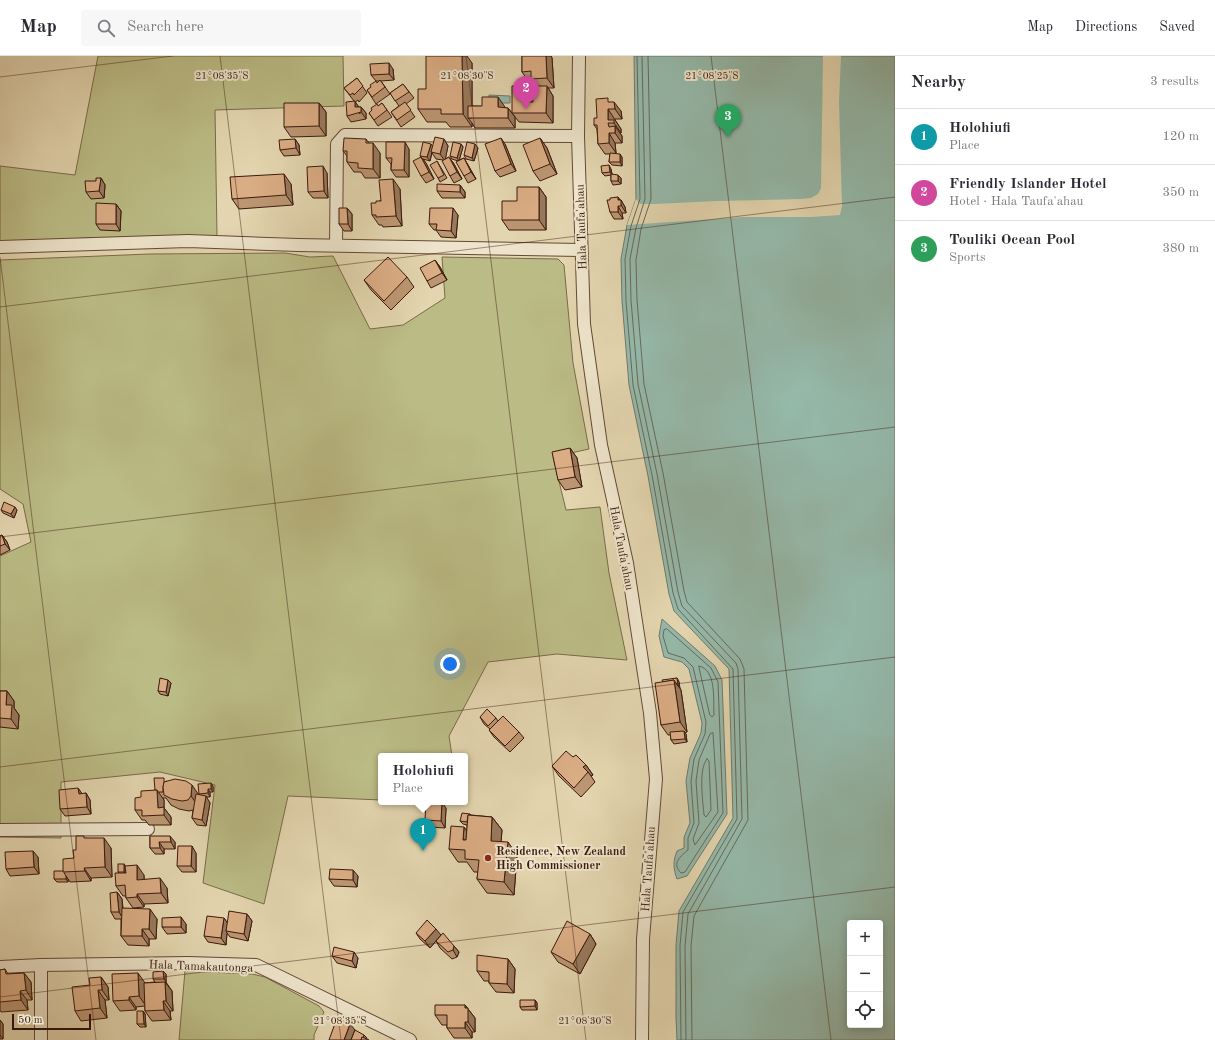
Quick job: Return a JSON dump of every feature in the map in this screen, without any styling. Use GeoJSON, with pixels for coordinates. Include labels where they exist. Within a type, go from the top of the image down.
{"type":"FeatureCollection","features":[{"type":"Feature","properties":{"kind":"street","name":"Hala Taufa'ahau"},"geometry":{"type":"LineString","coordinates":[[579,56],[578,136],[584,324],[592,387],[602,445],[626,563],[650,713],[655,758],[656,779],[643,939],[642,1040]]}},
{"type":"Feature","properties":{"kind":"street"},"geometry":{"type":"LineString","coordinates":[[336,245],[337,144],[345,134],[578,136]]}},
{"type":"Feature","properties":{"kind":"street"},"geometry":{"type":"LineString","coordinates":[[0,247],[188,241],[581,250]]}},
{"type":"Feature","properties":{"kind":"street"},"geometry":{"type":"LineString","coordinates":[[0,830],[148,829]]}},
{"type":"Feature","properties":{"kind":"street","name":"Hala Tamakautonga"},"geometry":{"type":"LineString","coordinates":[[0,967],[188,963],[256,965],[410,1040]]}},
{"type":"Feature","properties":{"kind":"street"},"geometry":{"type":"LineString","coordinates":[[41,965],[41,1040]]}},
{"type":"Feature","properties":{"kind":"green space"},"geometry":{"type":"Polygon","coordinates":[[[98,56],[343,56],[344,106],[215,110],[217,236],[89,238],[0,242],[0,166],[75,175],[98,56]]]}},
{"type":"Feature","properties":{"kind":"green space"},"geometry":{"type":"Polygon","coordinates":[[[285,253],[310,257],[333,256],[370,329],[403,325],[445,298],[442,257],[558,259],[564,265],[573,363],[589,449],[553,457],[566,510],[600,507],[609,573],[627,660],[557,654],[488,662],[449,736],[452,753],[378,753],[378,800],[288,796],[264,904],[203,883],[215,785],[160,772],[61,782],[61,838],[0,837],[0,556],[31,542],[23,504],[0,489],[0,260],[150,254],[285,253]]]}},
{"type":"Feature","properties":{"kind":"green space"},"geometry":{"type":"Polygon","coordinates":[[[185,971],[252,974],[265,977],[319,1006],[324,1012],[314,1035],[314,1040],[179,1040],[185,971]]]}},
{"type":"Feature","properties":{"kind":"water"},"geometry":{"type":"Polygon","coordinates":[[[634,56],[895,56],[895,1040],[677,1040],[676,945],[679,911],[733,818],[729,669],[674,611],[669,594],[648,476],[629,385],[622,301],[621,259],[627,225],[636,199],[634,56]]]}},
{"type":"Feature","properties":{"kind":"water"},"geometry":{"type":"Polygon","coordinates":[[[489,95],[510,96],[510,103],[489,103],[489,95]]]}},
{"type":"Feature","properties":{"kind":"water"},"geometry":{"type":"Polygon","coordinates":[[[662,619],[715,666],[722,680],[727,814],[687,876],[677,879],[674,868],[675,858],[677,851],[684,848],[684,837],[690,823],[686,781],[690,758],[701,733],[702,723],[689,669],[682,662],[664,657],[659,636],[662,619]]]}},
{"type":"Feature","properties":{"kind":"pier"},"geometry":{"type":"Polygon","coordinates":[[[823,56],[841,56],[839,102],[842,206],[840,215],[811,217],[743,217],[627,225],[636,199],[640,204],[655,204],[801,199],[811,198],[818,194],[821,188],[823,56]]]}},
{"type":"Feature","properties":{"kind":"building"},"geometry":{"type":"Polygon","coordinates":[[[426,56],[462,56],[463,114],[441,114],[441,109],[418,109],[418,89],[426,89],[426,56]]]}},
{"type":"Feature","properties":{"kind":"building"},"geometry":{"type":"Polygon","coordinates":[[[522,56],[546,56],[547,78],[531,79],[531,71],[522,72],[522,56]]]}},
{"type":"Feature","properties":{"kind":"building"},"geometry":{"type":"Polygon","coordinates":[[[389,63],[389,74],[371,75],[370,64],[389,63]]]}},
{"type":"Feature","properties":{"kind":"building"},"geometry":{"type":"Polygon","coordinates":[[[357,78],[363,86],[354,95],[353,93],[350,95],[344,88],[357,78]]]}},
{"type":"Feature","properties":{"kind":"building"},"geometry":{"type":"Polygon","coordinates":[[[380,80],[385,87],[372,97],[367,90],[371,87],[370,85],[376,81],[377,83],[380,80]]]}},
{"type":"Feature","properties":{"kind":"building"},"geometry":{"type":"Polygon","coordinates":[[[403,84],[409,92],[395,101],[390,93],[403,84]]]}},
{"type":"Feature","properties":{"kind":"building"},"geometry":{"type":"Polygon","coordinates":[[[512,86],[547,86],[546,113],[512,113],[512,86]],[[526,97],[526,102],[533,102],[533,97],[526,97]]]}},
{"type":"Feature","properties":{"kind":"building"},"geometry":{"type":"Polygon","coordinates":[[[482,97],[498,97],[498,107],[508,108],[508,118],[468,118],[468,106],[482,106],[482,97]]]}},
{"type":"Feature","properties":{"kind":"building"},"geometry":{"type":"Polygon","coordinates":[[[608,98],[608,102],[614,102],[615,109],[608,109],[608,120],[614,120],[614,123],[608,123],[609,127],[615,126],[615,133],[609,133],[609,143],[598,144],[597,125],[594,125],[594,118],[597,118],[596,99],[608,98]]]}},
{"type":"Feature","properties":{"kind":"building"},"geometry":{"type":"Polygon","coordinates":[[[355,101],[355,107],[361,107],[361,112],[347,116],[346,102],[355,101]]]}},
{"type":"Feature","properties":{"kind":"building"},"geometry":{"type":"Polygon","coordinates":[[[405,102],[411,110],[397,120],[391,112],[405,102]]]}},
{"type":"Feature","properties":{"kind":"building"},"geometry":{"type":"Polygon","coordinates":[[[284,103],[319,103],[319,126],[284,127],[284,103]]]}},
{"type":"Feature","properties":{"kind":"building"},"geometry":{"type":"Polygon","coordinates":[[[382,103],[387,110],[374,120],[369,113],[372,110],[371,108],[382,103]]]}},
{"type":"Feature","properties":{"kind":"building"},"geometry":{"type":"Polygon","coordinates":[[[435,137],[444,139],[440,154],[431,152],[435,137]]]}},
{"type":"Feature","properties":{"kind":"building"},"geometry":{"type":"Polygon","coordinates":[[[344,138],[366,139],[366,143],[373,143],[373,169],[358,168],[358,163],[347,162],[347,151],[343,151],[344,138]]]}},
{"type":"Feature","properties":{"kind":"building"},"geometry":{"type":"Polygon","coordinates":[[[501,138],[511,164],[495,171],[485,144],[501,138]]]}},
{"type":"Feature","properties":{"kind":"building"},"geometry":{"type":"Polygon","coordinates":[[[540,138],[550,164],[533,171],[523,145],[540,138]]]}},
{"type":"Feature","properties":{"kind":"building"},"geometry":{"type":"Polygon","coordinates":[[[295,139],[296,148],[280,150],[279,140],[295,139]]]}},
{"type":"Feature","properties":{"kind":"building"},"geometry":{"type":"Polygon","coordinates":[[[386,142],[405,142],[404,170],[391,170],[392,158],[386,158],[386,142]]]}},
{"type":"Feature","properties":{"kind":"building"},"geometry":{"type":"Polygon","coordinates":[[[423,142],[431,144],[427,157],[420,156],[423,142]]]}},
{"type":"Feature","properties":{"kind":"building"},"geometry":{"type":"Polygon","coordinates":[[[453,142],[461,144],[457,158],[450,156],[453,142]]]}},
{"type":"Feature","properties":{"kind":"building"},"geometry":{"type":"Polygon","coordinates":[[[467,142],[475,144],[472,158],[464,155],[467,142]]]}},
{"type":"Feature","properties":{"kind":"building"},"geometry":{"type":"Polygon","coordinates":[[[610,153],[620,154],[620,162],[609,162],[610,153]]]}},
{"type":"Feature","properties":{"kind":"building"},"geometry":{"type":"Polygon","coordinates":[[[421,157],[429,172],[421,176],[413,161],[421,157]]]}},
{"type":"Feature","properties":{"kind":"building"},"geometry":{"type":"Polygon","coordinates":[[[449,157],[457,172],[450,176],[442,161],[449,157]]]}},
{"type":"Feature","properties":{"kind":"building"},"geometry":{"type":"Polygon","coordinates":[[[464,158],[471,172],[464,176],[456,162],[464,158]]]}},
{"type":"Feature","properties":{"kind":"building"},"geometry":{"type":"Polygon","coordinates":[[[437,161],[444,175],[438,178],[430,165],[437,161]]]}},
{"type":"Feature","properties":{"kind":"building"},"geometry":{"type":"Polygon","coordinates":[[[609,165],[610,172],[602,173],[601,166],[609,165]]]}},
{"type":"Feature","properties":{"kind":"building"},"geometry":{"type":"Polygon","coordinates":[[[323,166],[324,191],[308,192],[307,167],[323,166]]]}},
{"type":"Feature","properties":{"kind":"building"},"geometry":{"type":"Polygon","coordinates":[[[284,174],[286,195],[232,199],[230,177],[284,174]]]}},
{"type":"Feature","properties":{"kind":"building"},"geometry":{"type":"Polygon","coordinates":[[[611,174],[618,175],[618,181],[611,181],[611,174]]]}},
{"type":"Feature","properties":{"kind":"building"},"geometry":{"type":"Polygon","coordinates":[[[96,178],[101,178],[99,191],[86,192],[85,181],[96,181],[96,178]]]}},
{"type":"Feature","properties":{"kind":"building"},"geometry":{"type":"Polygon","coordinates":[[[393,179],[396,216],[376,217],[376,215],[372,215],[371,203],[381,201],[379,180],[393,179]]]}},
{"type":"Feature","properties":{"kind":"building"},"geometry":{"type":"Polygon","coordinates":[[[437,184],[460,185],[460,192],[437,191],[437,184]]]}},
{"type":"Feature","properties":{"kind":"building"},"geometry":{"type":"Polygon","coordinates":[[[517,187],[539,187],[539,220],[502,220],[502,201],[517,201],[517,187]]]}},
{"type":"Feature","properties":{"kind":"building"},"geometry":{"type":"Polygon","coordinates":[[[618,197],[618,200],[621,200],[621,206],[618,206],[618,212],[610,212],[607,200],[618,197]]]}},
{"type":"Feature","properties":{"kind":"building"},"geometry":{"type":"Polygon","coordinates":[[[96,203],[116,204],[116,224],[96,224],[96,203]]]}},
{"type":"Feature","properties":{"kind":"building"},"geometry":{"type":"Polygon","coordinates":[[[339,208],[347,208],[348,224],[339,224],[339,208]]]}},
{"type":"Feature","properties":{"kind":"building"},"geometry":{"type":"Polygon","coordinates":[[[430,208],[453,208],[451,231],[436,230],[437,224],[429,224],[430,208]]]}},
{"type":"Feature","properties":{"kind":"building"},"geometry":{"type":"Polygon","coordinates":[[[388,257],[407,277],[384,301],[364,280],[388,257]]]}},
{"type":"Feature","properties":{"kind":"building"},"geometry":{"type":"Polygon","coordinates":[[[435,260],[442,273],[427,281],[420,268],[435,260]]]}},
{"type":"Feature","properties":{"kind":"building"},"geometry":{"type":"Polygon","coordinates":[[[570,448],[575,477],[558,480],[552,452],[570,448]]]}},
{"type":"Feature","properties":{"kind":"building"},"geometry":{"type":"Polygon","coordinates":[[[4,502],[15,507],[11,514],[1,510],[4,502]]]}},
{"type":"Feature","properties":{"kind":"building"},"geometry":{"type":"Polygon","coordinates":[[[2,535],[5,544],[0,546],[0,536],[2,535]]]}},
{"type":"Feature","properties":{"kind":"building"},"geometry":{"type":"Polygon","coordinates":[[[160,678],[168,680],[166,692],[158,691],[160,678]]]}},
{"type":"Feature","properties":{"kind":"building"},"geometry":{"type":"Polygon","coordinates":[[[677,678],[678,686],[674,680],[663,682],[662,680],[677,678]]]}},
{"type":"Feature","properties":{"kind":"building"},"geometry":{"type":"Polygon","coordinates":[[[674,680],[680,722],[661,725],[655,683],[674,680]]]}},
{"type":"Feature","properties":{"kind":"building"},"geometry":{"type":"Polygon","coordinates":[[[0,691],[7,691],[6,705],[12,705],[11,719],[0,718],[0,691]]]}},
{"type":"Feature","properties":{"kind":"building"},"geometry":{"type":"Polygon","coordinates":[[[487,709],[496,718],[488,726],[480,717],[487,709]]]}},
{"type":"Feature","properties":{"kind":"building"},"geometry":{"type":"Polygon","coordinates":[[[503,716],[519,732],[505,746],[489,730],[503,716]]]}},
{"type":"Feature","properties":{"kind":"building"},"geometry":{"type":"Polygon","coordinates":[[[684,731],[685,739],[671,740],[670,732],[684,731]]]}},
{"type":"Feature","properties":{"kind":"building"},"geometry":{"type":"Polygon","coordinates":[[[566,751],[573,757],[576,755],[586,765],[583,767],[588,772],[574,788],[552,766],[566,751]]]}},
{"type":"Feature","properties":{"kind":"building"},"geometry":{"type":"Polygon","coordinates":[[[154,778],[164,778],[163,792],[158,792],[155,790],[154,778]]]}},
{"type":"Feature","properties":{"kind":"building"},"geometry":{"type":"Polygon","coordinates":[[[175,779],[186,781],[192,785],[191,796],[188,800],[182,801],[172,799],[164,795],[164,782],[175,779]]]}},
{"type":"Feature","properties":{"kind":"building"},"geometry":{"type":"Polygon","coordinates":[[[211,783],[211,789],[208,789],[208,793],[199,794],[198,784],[211,783]]]}},
{"type":"Feature","properties":{"kind":"building"},"geometry":{"type":"Polygon","coordinates":[[[78,788],[79,794],[86,793],[87,807],[60,809],[59,790],[78,788]]]}},
{"type":"Feature","properties":{"kind":"building"},"geometry":{"type":"Polygon","coordinates":[[[157,790],[158,808],[164,807],[164,815],[142,816],[142,810],[135,810],[135,798],[141,797],[141,791],[157,790]]]}},
{"type":"Feature","properties":{"kind":"building"},"geometry":{"type":"Polygon","coordinates":[[[196,794],[206,796],[202,820],[192,818],[196,794]]]}},
{"type":"Feature","properties":{"kind":"building"},"geometry":{"type":"Polygon","coordinates":[[[426,805],[442,805],[441,821],[425,820],[426,805]]]}},
{"type":"Feature","properties":{"kind":"building"},"geometry":{"type":"Polygon","coordinates":[[[462,813],[470,814],[468,815],[467,822],[460,821],[462,813]]]}},
{"type":"Feature","properties":{"kind":"building","name":"Residence, New Zealand High Commissioner"},"geometry":{"type":"Polygon","coordinates":[[[468,815],[492,817],[491,841],[508,842],[504,882],[477,879],[479,860],[465,859],[465,850],[449,849],[451,826],[464,827],[463,840],[466,840],[468,815]]]}},
{"type":"Feature","properties":{"kind":"building"},"geometry":{"type":"Polygon","coordinates":[[[76,836],[84,836],[84,838],[104,838],[105,867],[84,868],[85,871],[63,872],[63,859],[74,858],[73,850],[76,850],[76,836]]]}},
{"type":"Feature","properties":{"kind":"building"},"geometry":{"type":"Polygon","coordinates":[[[150,836],[170,836],[171,842],[159,842],[160,848],[150,848],[150,836]]]}},
{"type":"Feature","properties":{"kind":"building"},"geometry":{"type":"Polygon","coordinates":[[[178,846],[192,846],[191,866],[177,866],[178,846]]]}},
{"type":"Feature","properties":{"kind":"building"},"geometry":{"type":"Polygon","coordinates":[[[33,851],[34,867],[6,869],[5,852],[33,851]]]}},
{"type":"Feature","properties":{"kind":"building"},"geometry":{"type":"Polygon","coordinates":[[[118,864],[124,864],[124,872],[118,872],[118,864]]]}},
{"type":"Feature","properties":{"kind":"building"},"geometry":{"type":"Polygon","coordinates":[[[137,865],[137,880],[160,878],[161,893],[137,894],[137,897],[126,898],[125,885],[116,886],[115,873],[126,873],[125,866],[137,865]]]}},
{"type":"Feature","properties":{"kind":"building"},"geometry":{"type":"Polygon","coordinates":[[[330,869],[353,870],[353,880],[329,879],[330,869]]]}},
{"type":"Feature","properties":{"kind":"building"},"geometry":{"type":"Polygon","coordinates":[[[54,871],[63,871],[66,879],[54,879],[54,871]]]}},
{"type":"Feature","properties":{"kind":"building"},"geometry":{"type":"Polygon","coordinates":[[[117,892],[119,912],[111,912],[110,893],[117,892]]]}},
{"type":"Feature","properties":{"kind":"building"},"geometry":{"type":"Polygon","coordinates":[[[122,908],[150,909],[149,929],[142,929],[142,936],[121,936],[122,908]]]}},
{"type":"Feature","properties":{"kind":"building"},"geometry":{"type":"Polygon","coordinates":[[[229,911],[247,914],[244,934],[226,931],[229,911]]]}},
{"type":"Feature","properties":{"kind":"building"},"geometry":{"type":"Polygon","coordinates":[[[207,916],[224,918],[221,938],[204,936],[207,916]]]}},
{"type":"Feature","properties":{"kind":"building"},"geometry":{"type":"Polygon","coordinates":[[[181,917],[181,927],[162,927],[162,918],[181,917]]]}},
{"type":"Feature","properties":{"kind":"building"},"geometry":{"type":"Polygon","coordinates":[[[427,920],[436,929],[425,941],[416,933],[427,920]]]}},
{"type":"Feature","properties":{"kind":"building"},"geometry":{"type":"Polygon","coordinates":[[[567,921],[590,934],[573,964],[551,952],[567,921]]]}},
{"type":"Feature","properties":{"kind":"building"},"geometry":{"type":"Polygon","coordinates":[[[443,933],[454,946],[453,950],[448,952],[436,941],[443,933]]]}},
{"type":"Feature","properties":{"kind":"building"},"geometry":{"type":"Polygon","coordinates":[[[334,947],[354,952],[352,961],[332,956],[334,947]]]}},
{"type":"Feature","properties":{"kind":"building"},"geometry":{"type":"Polygon","coordinates":[[[477,955],[508,959],[507,984],[489,983],[489,972],[477,971],[477,955]]]}},
{"type":"Feature","properties":{"kind":"building"},"geometry":{"type":"Polygon","coordinates":[[[5,969],[6,974],[24,973],[26,990],[20,991],[21,1000],[0,1002],[0,970],[5,969]]]}},
{"type":"Feature","properties":{"kind":"building"},"geometry":{"type":"Polygon","coordinates":[[[163,971],[164,979],[153,979],[153,972],[163,971]]]}},
{"type":"Feature","properties":{"kind":"building"},"geometry":{"type":"Polygon","coordinates":[[[138,973],[139,996],[129,997],[129,1000],[113,1001],[112,974],[138,973]]]}},
{"type":"Feature","properties":{"kind":"building"},"geometry":{"type":"Polygon","coordinates":[[[101,977],[102,990],[98,990],[100,1008],[75,1011],[72,987],[90,985],[89,978],[101,977]]]}},
{"type":"Feature","properties":{"kind":"building"},"geometry":{"type":"Polygon","coordinates":[[[165,982],[166,1001],[163,1001],[164,1010],[145,1011],[144,983],[165,982]]]}},
{"type":"Feature","properties":{"kind":"building"},"geometry":{"type":"Polygon","coordinates":[[[520,1000],[535,1000],[535,1006],[520,1007],[520,1000]]]}},
{"type":"Feature","properties":{"kind":"building"},"geometry":{"type":"Polygon","coordinates":[[[435,1005],[465,1005],[465,1008],[468,1008],[468,1022],[465,1022],[465,1028],[447,1028],[447,1015],[435,1015],[435,1005]]]}},
{"type":"Feature","properties":{"kind":"building"},"geometry":{"type":"Polygon","coordinates":[[[137,1011],[143,1011],[144,1024],[137,1024],[137,1011]]]}},
{"type":"Feature","properties":{"kind":"building"},"geometry":{"type":"Polygon","coordinates":[[[337,1018],[350,1024],[344,1040],[329,1040],[337,1018]]]}},
{"type":"Feature","properties":{"kind":"building"},"geometry":{"type":"Polygon","coordinates":[[[355,1030],[364,1035],[361,1040],[351,1040],[355,1030]]]}},
{"type":"Feature","properties":{"kind":"building"},"geometry":{"type":"Polygon","coordinates":[[[362,1037],[369,1040],[361,1040],[362,1037]]]}},
{"type":"Feature","properties":{"kind":"place","name":"Friendly Islander Hotel"},"geometry":{"type":"Point","coordinates":[526,109]}},
{"type":"Feature","properties":{"kind":"place","name":"Touliki Ocean Pool"},"geometry":{"type":"Point","coordinates":[728,137]}},
{"type":"Feature","properties":{"kind":"place","name":"Holohiufi"},"geometry":{"type":"Point","coordinates":[423,851]}},
{"type":"Feature","properties":{"kind":"place","name":"Residence, New Zealand High Commissioner"},"geometry":{"type":"Point","coordinates":[488,858]}}]}
